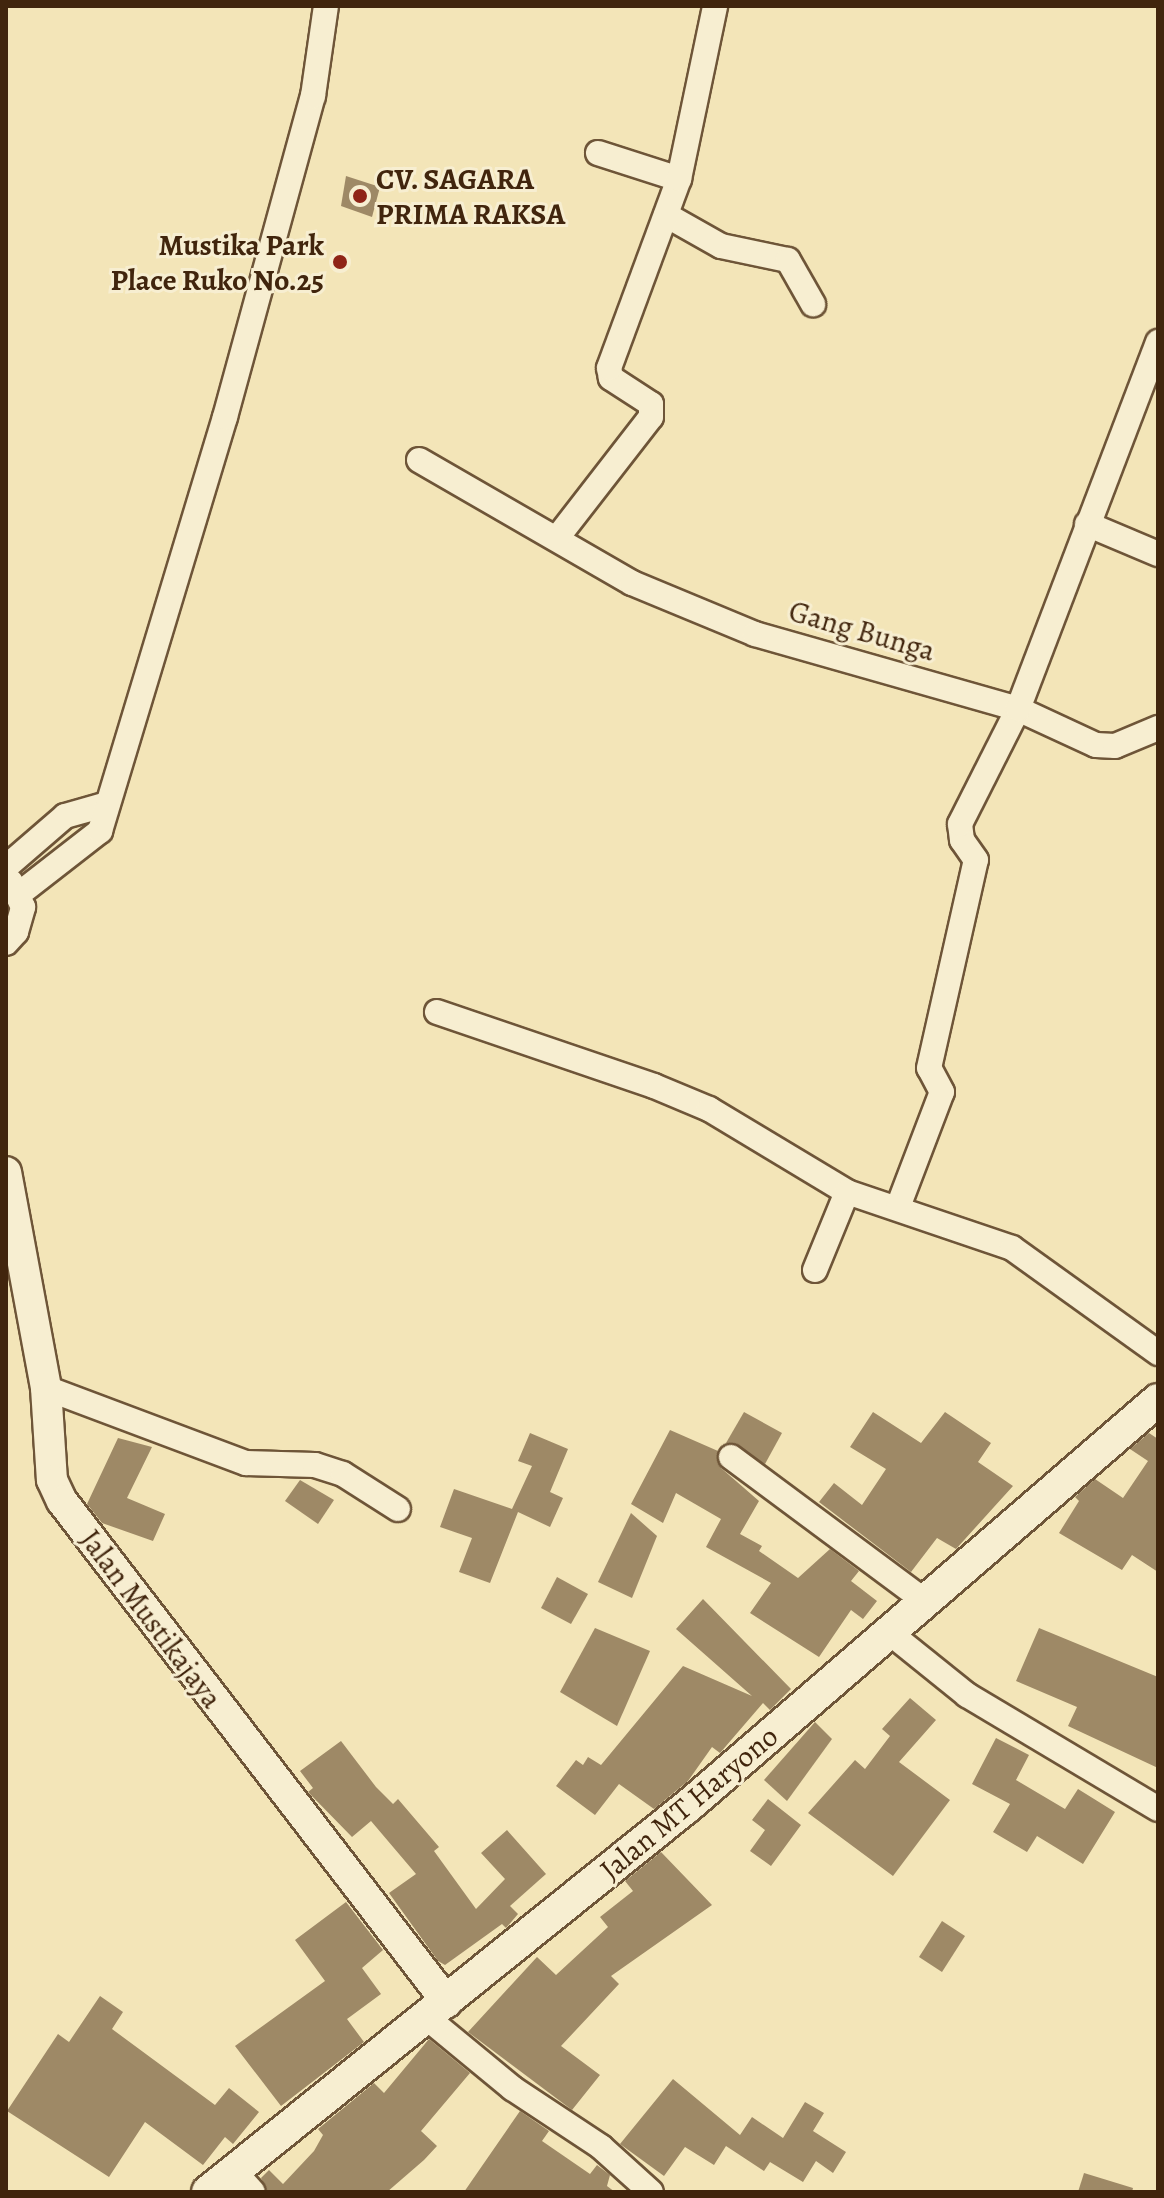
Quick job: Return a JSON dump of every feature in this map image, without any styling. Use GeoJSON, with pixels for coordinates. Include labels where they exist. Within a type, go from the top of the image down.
{"type":"FeatureCollection","features":[{"type":"Feature","properties":{"kind":"main road","name":"Jalan MT Haryono"},"geometry":{"type":"LineString","coordinates":[[208,2192],[243,2182],[436,2009],[1153,1411]]}},
{"type":"Feature","properties":{"kind":"street"},"geometry":{"type":"LineString","coordinates":[[6,943],[21,920],[13,886],[93,838],[225,417],[313,96],[326,6]]}},
{"type":"Feature","properties":{"kind":"street"},"geometry":{"type":"LineString","coordinates":[[557,538],[651,417],[651,404],[609,372],[679,179],[715,6]]}},
{"type":"Feature","properties":{"kind":"street"},"geometry":{"type":"LineString","coordinates":[[598,153],[679,179]]}},
{"type":"Feature","properties":{"kind":"street"},"geometry":{"type":"LineString","coordinates":[[666,215],[721,246],[788,260],[813,304]]}},
{"type":"Feature","properties":{"kind":"street"},"geometry":{"type":"LineString","coordinates":[[898,1207],[942,1092],[929,1068],[976,860],[962,840],[960,824],[1018,709],[1158,342]]}},
{"type":"Feature","properties":{"kind":"street","name":"Gang Bunga"},"geometry":{"type":"LineString","coordinates":[[419,460],[632,583],[755,634],[1018,709],[1096,745],[1115,746],[1158,728]]}},
{"type":"Feature","properties":{"kind":"street"},"geometry":{"type":"LineString","coordinates":[[1087,524],[1158,554]]}},
{"type":"Feature","properties":{"kind":"street"},"geometry":{"type":"LineString","coordinates":[[6,867],[65,816],[104,805]]}},
{"type":"Feature","properties":{"kind":"street"},"geometry":{"type":"LineString","coordinates":[[437,1012],[709,1109],[847,1192],[898,1207],[1024,1255],[1158,1353]]}},
{"type":"Feature","properties":{"kind":"street","name":"Jalan Mustikajaya"},"geometry":{"type":"LineString","coordinates":[[6,1172],[46,1388],[47,1448],[62,1501],[436,2009]]}},
{"type":"Feature","properties":{"kind":"street"},"geometry":{"type":"LineString","coordinates":[[815,1270],[847,1192]]}},
{"type":"Feature","properties":{"kind":"street"},"geometry":{"type":"LineString","coordinates":[[46,1388],[246,1463],[315,1465],[343,1474],[398,1509]]}},
{"type":"Feature","properties":{"kind":"street"},"geometry":{"type":"LineString","coordinates":[[731,1457],[926,1602]]}},
{"type":"Feature","properties":{"kind":"street"},"geometry":{"type":"LineString","coordinates":[[890,1633],[967,1695],[1158,1809]]}},
{"type":"Feature","properties":{"kind":"street"},"geometry":{"type":"LineString","coordinates":[[436,2009],[512,2088],[601,2147],[651,2192]]}},
{"type":"Feature","properties":{"kind":"building","name":"CV. SAGARA PRIMA RAKSA"},"geometry":{"type":"Polygon","coordinates":[[[346,176],[380,187],[372,217],[341,206],[346,176]]]}},
{"type":"Feature","properties":{"kind":"building"},"geometry":{"type":"Polygon","coordinates":[[[744,1412],[782,1433],[765,1464],[726,1443],[744,1412]]]}},
{"type":"Feature","properties":{"kind":"building"},"geometry":{"type":"Polygon","coordinates":[[[873,1412],[921,1443],[945,1412],[991,1443],[978,1462],[1013,1486],[956,1549],[937,1538],[911,1572],[819,1502],[834,1483],[862,1505],[886,1469],[850,1447],[873,1412]]]}},
{"type":"Feature","properties":{"kind":"building"},"geometry":{"type":"Polygon","coordinates":[[[670,1430],[718,1451],[721,1468],[759,1501],[740,1534],[762,1546],[759,1551],[798,1578],[830,1549],[859,1571],[851,1581],[877,1601],[863,1619],[851,1610],[819,1657],[750,1613],[771,1583],[706,1547],[721,1519],[676,1493],[663,1523],[631,1504],[670,1430]]]}},
{"type":"Feature","properties":{"kind":"building"},"geometry":{"type":"Polygon","coordinates":[[[530,1433],[568,1449],[550,1492],[563,1498],[550,1527],[518,1512],[490,1583],[459,1572],[472,1538],[440,1527],[454,1489],[512,1509],[532,1466],[518,1461],[530,1433]]]}},
{"type":"Feature","properties":{"kind":"building"},"geometry":{"type":"Polygon","coordinates":[[[1149,1433],[1158,1439],[1158,1572],[1132,1555],[1122,1570],[1059,1533],[1079,1501],[1075,1497],[1095,1479],[1123,1498],[1148,1461],[1130,1449],[1149,1433]]]}},
{"type":"Feature","properties":{"kind":"building"},"geometry":{"type":"Polygon","coordinates":[[[118,1438],[152,1447],[127,1498],[165,1514],[153,1541],[102,1523],[87,1504],[118,1438]]]}},
{"type":"Feature","properties":{"kind":"building"},"geometry":{"type":"Polygon","coordinates":[[[300,1480],[334,1500],[318,1524],[285,1501],[300,1480]]]}},
{"type":"Feature","properties":{"kind":"building"},"geometry":{"type":"Polygon","coordinates":[[[631,1513],[657,1536],[632,1598],[598,1582],[631,1513]]]}},
{"type":"Feature","properties":{"kind":"building"},"geometry":{"type":"Polygon","coordinates":[[[557,1577],[588,1594],[571,1624],[541,1608],[557,1577]]]}},
{"type":"Feature","properties":{"kind":"building"},"geometry":{"type":"Polygon","coordinates":[[[703,1599],[791,1689],[770,1710],[763,1703],[720,1753],[712,1747],[688,1781],[654,1809],[619,1784],[595,1815],[556,1786],[576,1760],[583,1765],[588,1757],[601,1765],[683,1666],[752,1696],[676,1629],[703,1599]]]}},
{"type":"Feature","properties":{"kind":"building"},"geometry":{"type":"Polygon","coordinates":[[[595,1628],[650,1651],[617,1726],[560,1692],[595,1628]]]}},
{"type":"Feature","properties":{"kind":"building"},"geometry":{"type":"Polygon","coordinates":[[[1039,1628],[1158,1677],[1158,1768],[1068,1726],[1077,1707],[1016,1681],[1039,1628]]]}},
{"type":"Feature","properties":{"kind":"building"},"geometry":{"type":"Polygon","coordinates":[[[910,1698],[936,1720],[899,1762],[950,1800],[893,1876],[808,1813],[855,1760],[865,1769],[890,1736],[882,1729],[910,1698]]]}},
{"type":"Feature","properties":{"kind":"building"},"geometry":{"type":"Polygon","coordinates":[[[815,1722],[832,1739],[787,1801],[764,1780],[815,1722]]]}},
{"type":"Feature","properties":{"kind":"building"},"geometry":{"type":"Polygon","coordinates":[[[996,1738],[1029,1755],[1016,1780],[1065,1809],[1078,1789],[1115,1812],[1083,1864],[1037,1836],[1027,1852],[993,1832],[1010,1804],[972,1784],[996,1738]]]}},
{"type":"Feature","properties":{"kind":"building"},"geometry":{"type":"Polygon","coordinates":[[[341,1741],[376,1787],[393,1804],[398,1799],[439,1847],[434,1851],[476,1909],[505,1879],[481,1853],[507,1830],[546,1874],[510,1906],[518,1914],[506,1928],[502,1924],[445,1965],[438,1961],[389,1893],[416,1874],[371,1821],[352,1837],[308,1792],[313,1788],[300,1771],[341,1741]]]}},
{"type":"Feature","properties":{"kind":"building"},"geometry":{"type":"Polygon","coordinates":[[[768,1799],[801,1825],[771,1866],[750,1851],[765,1830],[752,1820],[768,1799]]]}},
{"type":"Feature","properties":{"kind":"building"},"geometry":{"type":"Polygon","coordinates":[[[661,1852],[712,1905],[611,1976],[619,1984],[561,2046],[600,2075],[572,2110],[468,2032],[537,1957],[556,1975],[608,1927],[600,1917],[633,1891],[625,1881],[661,1852]]]}},
{"type":"Feature","properties":{"kind":"building"},"geometry":{"type":"Polygon","coordinates":[[[346,1902],[383,1950],[362,1968],[381,1994],[347,2019],[364,2042],[281,2106],[235,2046],[325,1981],[295,1940],[346,1902]]]}},
{"type":"Feature","properties":{"kind":"building"},"geometry":{"type":"Polygon","coordinates":[[[942,1921],[965,1936],[942,1972],[919,1957],[942,1921]]]}},
{"type":"Feature","properties":{"kind":"building"},"geometry":{"type":"Polygon","coordinates":[[[100,1996],[123,2012],[112,2029],[215,2105],[229,2088],[259,2112],[233,2144],[225,2137],[203,2165],[145,2122],[109,2177],[7,2111],[58,2034],[69,2042],[100,1996]]]}},
{"type":"Feature","properties":{"kind":"building"},"geometry":{"type":"Polygon","coordinates":[[[429,2039],[470,2073],[421,2131],[437,2146],[424,2160],[387,2192],[268,2192],[261,2178],[269,2170],[283,2184],[314,2151],[323,2135],[318,2129],[374,2083],[384,2093],[429,2039]]]}},
{"type":"Feature","properties":{"kind":"building"},"geometry":{"type":"Polygon","coordinates":[[[673,2079],[740,2135],[752,2117],[783,2138],[805,2102],[824,2113],[813,2131],[846,2152],[833,2173],[816,2161],[803,2182],[770,2162],[764,2171],[726,2146],[714,2165],[685,2147],[664,2176],[620,2144],[673,2079]]]}},
{"type":"Feature","properties":{"kind":"building"},"geometry":{"type":"Polygon","coordinates":[[[520,2111],[549,2131],[542,2141],[590,2174],[597,2165],[610,2175],[607,2186],[615,2192],[464,2192],[520,2111]]]}},
{"type":"Feature","properties":{"kind":"building"},"geometry":{"type":"Polygon","coordinates":[[[1084,2173],[1133,2188],[1132,2192],[1078,2192],[1084,2173]]]}},
{"type":"Feature","properties":{"kind":"place","name":"CV. SAGARA PRIMA RAKSA"},"geometry":{"type":"Point","coordinates":[360,196]}},
{"type":"Feature","properties":{"kind":"place","name":"Mustika Park Place Ruko No.25"},"geometry":{"type":"Point","coordinates":[340,262]}}]}
